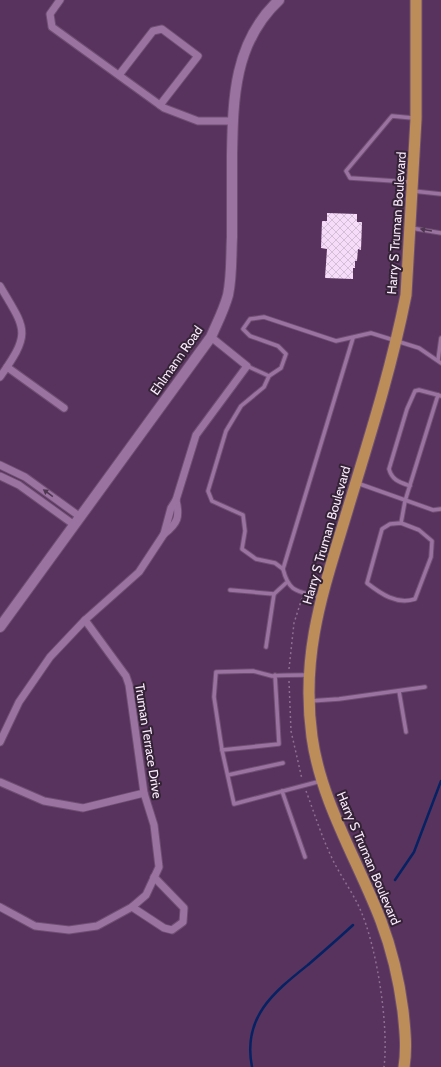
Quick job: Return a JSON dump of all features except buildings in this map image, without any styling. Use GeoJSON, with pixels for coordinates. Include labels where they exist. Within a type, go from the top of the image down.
{"type":"FeatureCollection","features":[{"type":"Feature","properties":{"kind":"main road","name":"Harry S Truman Boulevard"},"geometry":{"type":"LineString","coordinates":[[404,1067],[406,1036],[398,980],[392,955],[380,920],[322,780],[312,738],[309,701],[309,675],[311,647],[320,597],[356,482],[395,341],[406,295],[411,228],[416,118],[416,0]]}},
{"type":"Feature","properties":{"kind":"street"},"geometry":{"type":"LineString","coordinates":[[60,0],[50,14],[52,26],[160,105],[198,121],[233,121]]}},
{"type":"Feature","properties":{"kind":"street","name":"Ehlmann Road"},"geometry":{"type":"LineString","coordinates":[[0,627],[76,520],[211,337],[228,294],[231,270],[233,121],[237,74],[245,48],[258,25],[279,0]]}},
{"type":"Feature","properties":{"kind":"street"},"geometry":{"type":"LineString","coordinates":[[119,75],[153,31],[162,29],[198,56],[160,105]]}},
{"type":"Feature","properties":{"kind":"street"},"geometry":{"type":"LineString","coordinates":[[0,286],[21,323],[23,338],[0,377]]}},
{"type":"Feature","properties":{"kind":"street"},"geometry":{"type":"LineString","coordinates":[[0,742],[19,702],[50,657],[84,620],[139,572],[164,534],[171,508],[176,500],[196,435],[247,366],[211,337]]}},
{"type":"Feature","properties":{"kind":"street"},"geometry":{"type":"LineString","coordinates":[[7,367],[64,408]]}},
{"type":"Feature","properties":{"kind":"street"},"geometry":{"type":"LineString","coordinates":[[0,465],[25,477],[76,520]]}},
{"type":"Feature","properties":{"kind":"street"},"geometry":{"type":"LineString","coordinates":[[0,476],[19,485],[76,520]]}},
{"type":"Feature","properties":{"kind":"street","name":"Truman Terrace Drive"},"geometry":{"type":"LineString","coordinates":[[0,907],[35,926],[68,930],[97,926],[132,907],[146,895],[159,867],[154,825],[144,792],[128,681],[84,620]]}},
{"type":"Feature","properties":{"kind":"street"},"geometry":{"type":"LineString","coordinates":[[0,782],[44,801],[83,808],[144,792]]}},
{"type":"Feature","properties":{"kind":"street"},"geometry":{"type":"LineString","coordinates":[[132,907],[164,928],[172,930],[184,922],[184,908],[154,877]]}},
{"type":"Feature","properties":{"kind":"lane"},"geometry":{"type":"LineString","coordinates":[[416,118],[392,116],[346,171],[350,178],[413,186],[441,194]]}},
{"type":"Feature","properties":{"kind":"lane"},"geometry":{"type":"LineString","coordinates":[[411,228],[441,233]]}},
{"type":"Feature","properties":{"kind":"lane"},"geometry":{"type":"LineString","coordinates":[[283,569],[275,563],[256,558],[242,549],[245,531],[244,515],[212,500],[208,490],[226,431],[241,406],[264,387],[269,376],[281,368],[286,354],[278,346],[250,336],[243,328],[250,319],[264,316],[336,341],[371,333],[419,348],[440,362]]}},
{"type":"Feature","properties":{"kind":"lane"},"geometry":{"type":"LineString","coordinates":[[320,597],[301,592],[286,583],[283,569],[352,338]]}},
{"type":"Feature","properties":{"kind":"lane"},"geometry":{"type":"LineString","coordinates":[[440,362],[441,338]]}},
{"type":"Feature","properties":{"kind":"lane"},"geometry":{"type":"LineString","coordinates":[[247,366],[269,376]]}},
{"type":"Feature","properties":{"kind":"lane"},"geometry":{"type":"LineString","coordinates":[[401,522],[405,501],[410,486],[439,395],[419,390],[415,391],[406,409],[389,469],[391,476],[396,480],[410,486]]}},
{"type":"Feature","properties":{"kind":"lane"},"geometry":{"type":"LineString","coordinates":[[356,482],[433,510],[441,509]]}},
{"type":"Feature","properties":{"kind":"lane"},"geometry":{"type":"LineString","coordinates":[[401,522],[419,530],[432,541],[430,557],[415,600],[406,602],[384,595],[367,583],[382,529],[390,524],[401,522]]}},
{"type":"Feature","properties":{"kind":"lane"},"geometry":{"type":"LineString","coordinates":[[266,647],[274,594],[286,583]]}},
{"type":"Feature","properties":{"kind":"lane"},"geometry":{"type":"LineString","coordinates":[[230,590],[274,594]]}},
{"type":"Feature","properties":{"kind":"lane"},"geometry":{"type":"LineString","coordinates":[[309,675],[275,676],[254,672],[216,672],[214,697],[222,750],[234,804],[322,780]]}},
{"type":"Feature","properties":{"kind":"lane"},"geometry":{"type":"LineString","coordinates":[[222,750],[279,744],[275,676]]}},
{"type":"Feature","properties":{"kind":"lane"},"geometry":{"type":"LineString","coordinates":[[309,701],[339,699],[425,687]]}},
{"type":"Feature","properties":{"kind":"lane"},"geometry":{"type":"LineString","coordinates":[[399,691],[406,732]]}},
{"type":"Feature","properties":{"kind":"lane"},"geometry":{"type":"LineString","coordinates":[[228,775],[284,763]]}},
{"type":"Feature","properties":{"kind":"lane"},"geometry":{"type":"LineString","coordinates":[[282,791],[305,857]]}},
{"type":"Feature","properties":{"kind":"waterway"},"geometry":{"type":"LineString","coordinates":[[395,880],[414,852],[441,781]]}},
{"type":"Feature","properties":{"kind":"waterway"},"geometry":{"type":"LineString","coordinates":[[252,1067],[250,1049],[252,1034],[256,1020],[264,1007],[284,985],[353,925]]}}]}
